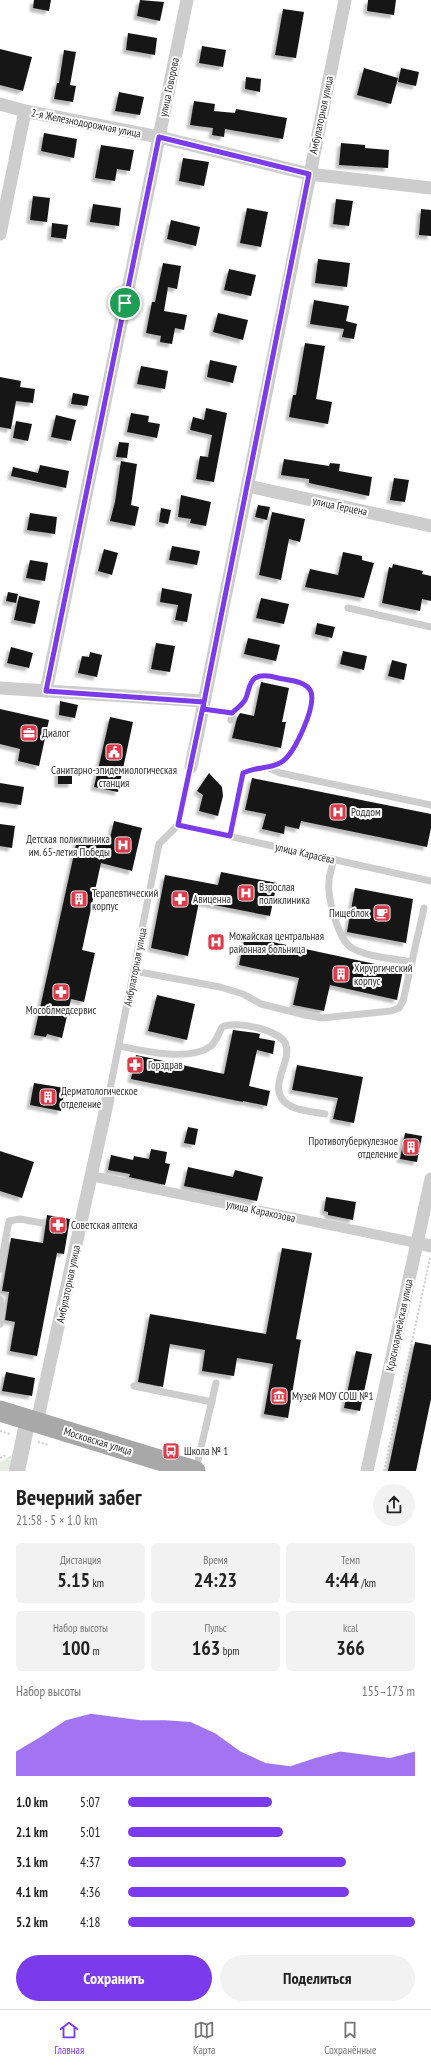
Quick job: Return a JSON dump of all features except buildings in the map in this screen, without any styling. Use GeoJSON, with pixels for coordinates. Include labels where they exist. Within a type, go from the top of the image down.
{"type":"FeatureCollection","features":[{"type":"Feature","properties":{"kind":"main road","name":"Московская улица"},"geometry":{"type":"LineString","coordinates":[[0,1411],[196,1471]]}},
{"type":"Feature","properties":{"kind":"street","name":"улица Говорова"},"geometry":{"type":"LineString","coordinates":[[46,691],[187,0]]}},
{"type":"Feature","properties":{"kind":"street","name":"Амбулаторная улица"},"geometry":{"type":"LineString","coordinates":[[191,767],[345,0]]}},
{"type":"Feature","properties":{"kind":"street","name":"2-я Железнодорожная улица"},"geometry":{"type":"LineString","coordinates":[[0,104],[25,111],[159,137],[309,174],[431,188]]}},
{"type":"Feature","properties":{"kind":"street"},"geometry":{"type":"LineString","coordinates":[[0,234],[25,111]]}},
{"type":"Feature","properties":{"kind":"street","name":"улица Герцена"},"geometry":{"type":"LineString","coordinates":[[248,486],[431,526]]}},
{"type":"Feature","properties":{"kind":"street"},"geometry":{"type":"LineString","coordinates":[[0,688],[204,705]]}},
{"type":"Feature","properties":{"kind":"street","name":"Амбулаторная улица"},"geometry":{"type":"LineString","coordinates":[[17,1471],[33,1421],[108,1099]]}},
{"type":"Feature","properties":{"kind":"street","name":"улица Каракозова"},"geometry":{"type":"LineString","coordinates":[[91,1176],[417,1243],[430,1252]]}},
{"type":"Feature","properties":{"kind":"street","name":"Красноармейская улица"},"geometry":{"type":"LineString","coordinates":[[367,1471],[431,1179]]}},
{"type":"Feature","properties":{"kind":"lane"},"geometry":{"type":"LineString","coordinates":[[348,608],[431,626]]}},
{"type":"Feature","properties":{"kind":"lane"},"geometry":{"type":"LineString","coordinates":[[204,705],[232,716],[244,701],[251,682],[256,677],[266,675],[297,682],[306,686],[311,692],[311,700],[302,736],[285,760],[269,768],[248,770],[243,773],[230,836]]}},
{"type":"Feature","properties":{"kind":"lane","name":"Амбулаторная улица"},"geometry":{"type":"LineString","coordinates":[[108,1099],[159,844],[178,825],[191,767]]}},
{"type":"Feature","properties":{"kind":"lane"},"geometry":{"type":"LineString","coordinates":[[269,768],[280,773],[431,805]]}},
{"type":"Feature","properties":{"kind":"lane","name":"улица Карасёва"},"geometry":{"type":"LineString","coordinates":[[178,825],[431,881]]}},
{"type":"Feature","properties":{"kind":"lane"},"geometry":{"type":"LineString","coordinates":[[334,859],[329,881],[329,897],[334,916],[346,944],[353,949],[366,953],[412,962]]}},
{"type":"Feature","properties":{"kind":"lane"},"geometry":{"type":"LineString","coordinates":[[134,971],[220,987],[243,994],[262,1004],[322,1018],[391,1011],[399,1008],[412,962],[424,908]]}},
{"type":"Feature","properties":{"kind":"lane"},"geometry":{"type":"LineString","coordinates":[[119,1046],[158,1053],[198,1052],[212,1045],[222,1027],[235,1024],[277,1034],[283,1038],[286,1045],[279,1084],[281,1097],[290,1105],[325,1114]]}},
{"type":"Feature","properties":{"kind":"lane"},"geometry":{"type":"LineString","coordinates":[[0,1267],[9,1221],[20,1219],[42,1223]]}},
{"type":"Feature","properties":{"kind":"lane"},"geometry":{"type":"LineString","coordinates":[[0,1299],[2,1306],[0,1324]]}},
{"type":"Feature","properties":{"kind":"lane"},"geometry":{"type":"LineString","coordinates":[[196,1471],[216,1383]]}},
{"type":"Feature","properties":{"kind":"lane"},"geometry":{"type":"LineString","coordinates":[[134,1386],[212,1402]]}},
{"type":"Feature","properties":{"kind":"path"},"geometry":{"type":"LineString","coordinates":[[384,1471],[430,1252]]}},
{"type":"Feature","properties":{"kind":"shaded area"},"geometry":{"type":"Polygon","coordinates":[[[12,1455],[9,1471],[0,1471],[0,1462],[12,1455]]]}},
{"type":"Feature","properties":{"kind":"place","name":"Диалог"},"geometry":{"type":"Point","coordinates":[29,733]}},
{"type":"Feature","properties":{"kind":"place","name":"Санитарно-эпидемиологическая станция"},"geometry":{"type":"Point","coordinates":[114,752]}},
{"type":"Feature","properties":{"kind":"place","name":"Роддом"},"geometry":{"type":"Point","coordinates":[338,812]}},
{"type":"Feature","properties":{"kind":"place","name":"Детская поликлиника им. 65-летия Победы"},"geometry":{"type":"Point","coordinates":[123,845]}},
{"type":"Feature","properties":{"kind":"place","name":"Взрослая поликлиника"},"geometry":{"type":"Point","coordinates":[246,893]}},
{"type":"Feature","properties":{"kind":"place","name":"Терапевтический корпус"},"geometry":{"type":"Point","coordinates":[79,899]}},
{"type":"Feature","properties":{"kind":"place","name":"Авиценна"},"geometry":{"type":"Point","coordinates":[180,899]}},
{"type":"Feature","properties":{"kind":"place","name":"Пищеблок"},"geometry":{"type":"Point","coordinates":[382,913]}},
{"type":"Feature","properties":{"kind":"place","name":"Можайская центральная районная больница"},"geometry":{"type":"Point","coordinates":[216,942]}},
{"type":"Feature","properties":{"kind":"place","name":"Хирургический корпус"},"geometry":{"type":"Point","coordinates":[341,974]}},
{"type":"Feature","properties":{"kind":"place","name":"Мособлмедсервис"},"geometry":{"type":"Point","coordinates":[61,992]}},
{"type":"Feature","properties":{"kind":"place","name":"Горздрав"},"geometry":{"type":"Point","coordinates":[135,1065]}},
{"type":"Feature","properties":{"kind":"place","name":"Дерматологическое отделение"},"geometry":{"type":"Point","coordinates":[48,1097]}},
{"type":"Feature","properties":{"kind":"place","name":"Противотуберкулезное отделение"},"geometry":{"type":"Point","coordinates":[411,1147]}},
{"type":"Feature","properties":{"kind":"place","name":"Советская аптека"},"geometry":{"type":"Point","coordinates":[58,1225]}},
{"type":"Feature","properties":{"kind":"place","name":"Музей МОУ СОШ №1"},"geometry":{"type":"Point","coordinates":[279,1396]}},
{"type":"Feature","properties":{"kind":"place","name":"Школа № 1"},"geometry":{"type":"Point","coordinates":[171,1451]}},
{"type":"Feature","properties":{"kind":"route"},"geometry":{"type":"LineString","coordinates":[[159,137],[309,174],[203,709],[232,713],[244,701],[251,682],[256,677],[266,675],[297,682],[306,686],[311,692],[311,700],[302,736],[285,760],[269,768],[248,770],[243,773],[230,836],[178,825],[204,702],[46,691],[125,303],[159,137]]}}]}
